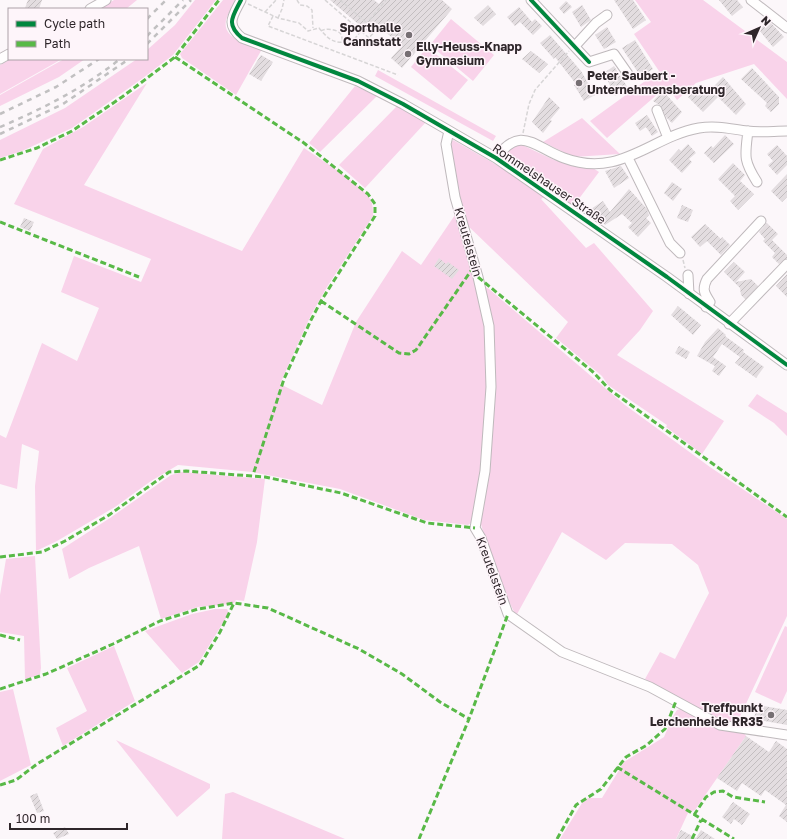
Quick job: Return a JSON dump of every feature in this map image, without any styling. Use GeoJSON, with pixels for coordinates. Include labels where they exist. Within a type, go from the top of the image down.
{"type":"FeatureCollection","features":[{"type":"Feature","properties":{"kind":"street"},"geometry":{"type":"LineString","coordinates":[[92,8],[106,0]]}},
{"type":"Feature","properties":{"kind":"street"},"geometry":{"type":"LineString","coordinates":[[531,0],[589,62],[614,54],[628,74]]}},
{"type":"Feature","properties":{"kind":"street"},"geometry":{"type":"LineString","coordinates":[[751,0],[787,28]]}},
{"type":"Feature","properties":{"kind":"street","name":"Rommelshauser Straße"},"geometry":{"type":"LineString","coordinates":[[244,2],[232,17],[233,28],[242,38],[358,81],[403,104],[496,158],[689,294],[787,366]]}},
{"type":"Feature","properties":{"kind":"street"},"geometry":{"type":"LineString","coordinates":[[575,46],[596,23],[607,15]]}},
{"type":"Feature","properties":{"kind":"street"},"geometry":{"type":"LineString","coordinates":[[657,110],[668,138]]}},
{"type":"Feature","properties":{"kind":"street"},"geometry":{"type":"LineString","coordinates":[[496,158],[512,141],[522,139],[570,161],[593,163],[628,158],[682,132],[719,126],[748,131],[787,131]]}},
{"type":"Feature","properties":{"kind":"street","name":"Kreutelstein"},"geometry":{"type":"LineString","coordinates":[[449,131],[446,144],[454,191],[478,277],[489,326],[490,395],[485,471],[475,528],[481,538],[508,614],[562,652],[650,686],[720,725],[787,735]]}},
{"type":"Feature","properties":{"kind":"street"},"geometry":{"type":"LineString","coordinates":[[748,131],[745,157],[757,182]]}},
{"type":"Feature","properties":{"kind":"street"},"geometry":{"type":"LineString","coordinates":[[628,158],[670,243],[680,253]]}},
{"type":"Feature","properties":{"kind":"street"},"geometry":{"type":"LineString","coordinates":[[706,307],[710,302],[704,294],[703,287],[707,280],[761,221]]}},
{"type":"Feature","properties":{"kind":"street"},"geometry":{"type":"LineString","coordinates":[[729,324],[787,264]]}},
{"type":"Feature","properties":{"kind":"street"},"geometry":{"type":"LineString","coordinates":[[688,275],[689,294]]}},
{"type":"Feature","properties":{"kind":"path"},"geometry":{"type":"LineString","coordinates":[[266,12],[276,0]]}},
{"type":"Feature","properties":{"kind":"path"},"geometry":{"type":"LineString","coordinates":[[278,18],[284,0]]}},
{"type":"Feature","properties":{"kind":"path"},"geometry":{"type":"LineString","coordinates":[[297,0],[300,5],[307,6],[312,10],[313,29]]}},
{"type":"Feature","properties":{"kind":"path"},"geometry":{"type":"LineString","coordinates":[[325,0],[369,38],[376,30],[340,0]]}},
{"type":"Feature","properties":{"kind":"path"},"geometry":{"type":"LineString","coordinates":[[367,23],[386,0]]}},
{"type":"Feature","properties":{"kind":"path"},"geometry":{"type":"LineString","coordinates":[[244,2],[278,18],[299,23],[308,30],[319,28],[325,37],[337,44],[352,42],[361,31]]}},
{"type":"Feature","properties":{"kind":"path"},"geometry":{"type":"LineString","coordinates":[[273,16],[268,26],[398,75]]}},
{"type":"Feature","properties":{"kind":"path"},"geometry":{"type":"LineString","coordinates":[[322,31],[327,29],[337,31],[341,34],[343,42]]}},
{"type":"Feature","properties":{"kind":"path"},"geometry":{"type":"LineString","coordinates":[[522,139],[529,104],[535,90],[575,46]]}},
{"type":"Feature","properties":{"kind":"path"},"geometry":{"type":"LineString","coordinates":[[680,253],[688,275]]}},
{"type":"Feature","properties":{"kind":"shaded area"},"geometry":{"type":"Polygon","coordinates":[[[114,0],[137,0],[127,8],[101,8],[114,0]]]}},
{"type":"Feature","properties":{"kind":"shaded area"},"geometry":{"type":"Polygon","coordinates":[[[195,0],[216,0],[173,55],[143,78],[72,128],[22,151],[0,158],[0,140],[65,108],[136,60],[148,60],[148,49],[175,25],[195,0]]]}},
{"type":"Feature","properties":{"kind":"shaded area"},"geometry":{"type":"Polygon","coordinates":[[[223,0],[236,0],[226,20],[228,32],[232,37],[244,43],[262,49],[236,95],[182,58],[180,54],[223,0]]]}},
{"type":"Feature","properties":{"kind":"shaded area"},"geometry":{"type":"Polygon","coordinates":[[[635,0],[703,0],[787,62],[787,99],[754,64],[696,83],[677,100],[667,86],[607,138],[590,121],[659,71],[634,34],[651,22],[635,0]]]}},
{"type":"Feature","properties":{"kind":"shaded area"},"geometry":{"type":"Polygon","coordinates":[[[451,19],[494,55],[473,81],[430,45],[451,19]]]}},
{"type":"Feature","properties":{"kind":"shaded area"},"geometry":{"type":"Polygon","coordinates":[[[427,47],[468,80],[451,100],[411,67],[427,47]]]}},
{"type":"Feature","properties":{"kind":"shaded area"},"geometry":{"type":"Polygon","coordinates":[[[9,60],[60,60],[0,94],[0,65],[9,60]]]}},
{"type":"Feature","properties":{"kind":"shaded area"},"geometry":{"type":"Polygon","coordinates":[[[62,60],[84,60],[59,77],[0,106],[0,95],[62,60]]]}},
{"type":"Feature","properties":{"kind":"shaded area"},"geometry":{"type":"Polygon","coordinates":[[[378,70],[496,136],[493,141],[375,76],[378,70]]]}},
{"type":"Feature","properties":{"kind":"shaded area"},"geometry":{"type":"Polygon","coordinates":[[[147,83],[84,185],[242,251],[304,148],[350,180],[371,200],[373,216],[327,287],[311,315],[280,384],[322,405],[356,322],[402,251],[421,265],[457,212],[478,287],[484,318],[488,355],[488,403],[482,475],[475,520],[468,525],[424,520],[340,489],[252,472],[178,465],[151,481],[115,507],[57,541],[36,551],[35,486],[39,451],[22,444],[17,489],[0,484],[0,435],[6,438],[42,343],[77,361],[99,308],[61,292],[74,256],[141,282],[151,259],[14,204],[43,149],[83,127],[147,83]]]}},
{"type":"Feature","properties":{"kind":"shaded area"},"geometry":{"type":"Polygon","coordinates":[[[355,86],[377,96],[320,152],[309,143],[355,86]]]}},
{"type":"Feature","properties":{"kind":"shaded area"},"geometry":{"type":"Polygon","coordinates":[[[397,106],[426,122],[365,188],[339,165],[397,106]]]}},
{"type":"Feature","properties":{"kind":"shaded area"},"geometry":{"type":"Polygon","coordinates":[[[582,118],[620,154],[573,157],[543,142],[582,118]]]}},
{"type":"Feature","properties":{"kind":"shaded area"},"geometry":{"type":"Polygon","coordinates":[[[453,140],[502,168],[544,197],[541,199],[586,248],[594,243],[653,311],[640,330],[617,355],[724,421],[702,454],[666,427],[667,425],[608,385],[602,376],[556,338],[568,322],[465,223],[449,144],[453,140]]]}},
{"type":"Feature","properties":{"kind":"shaded area"},"geometry":{"type":"Polygon","coordinates":[[[518,143],[554,160],[593,168],[599,172],[572,208],[506,160],[506,153],[518,143]]]}},
{"type":"Feature","properties":{"kind":"shaded area"},"geometry":{"type":"Polygon","coordinates":[[[484,286],[625,405],[710,467],[787,519],[787,616],[737,723],[716,718],[703,712],[645,679],[660,652],[675,659],[709,593],[698,565],[672,544],[625,543],[606,560],[562,532],[516,616],[497,576],[479,518],[487,479],[495,395],[484,286]]]}},
{"type":"Feature","properties":{"kind":"shaded area"},"geometry":{"type":"Polygon","coordinates":[[[757,394],[787,413],[787,436],[774,423],[748,406],[757,394]]]}},
{"type":"Feature","properties":{"kind":"shaded area"},"geometry":{"type":"Polygon","coordinates":[[[182,472],[265,479],[257,542],[244,601],[236,600],[234,603],[230,604],[198,607],[161,619],[139,546],[89,568],[69,579],[62,549],[110,518],[171,475],[182,472]]]}},
{"type":"Feature","properties":{"kind":"shaded area"},"geometry":{"type":"Polygon","coordinates":[[[35,556],[41,668],[40,674],[25,680],[24,636],[0,632],[0,595],[6,559],[35,556]]]}},
{"type":"Feature","properties":{"kind":"shaded area"},"geometry":{"type":"Polygon","coordinates":[[[215,609],[227,609],[229,613],[199,662],[182,673],[145,631],[192,614],[215,609]]]}},
{"type":"Feature","properties":{"kind":"shaded area"},"geometry":{"type":"Polygon","coordinates":[[[785,626],[787,627],[787,691],[781,704],[755,692],[785,626]]]}},
{"type":"Feature","properties":{"kind":"shaded area"},"geometry":{"type":"Polygon","coordinates":[[[114,646],[135,701],[63,746],[56,728],[87,711],[67,668],[114,646]]]}},
{"type":"Feature","properties":{"kind":"shaded area"},"geometry":{"type":"Polygon","coordinates":[[[13,689],[31,765],[0,781],[0,692],[13,689]]]}},
{"type":"Feature","properties":{"kind":"shaded area"},"geometry":{"type":"Polygon","coordinates":[[[681,709],[744,733],[746,736],[695,810],[688,813],[676,839],[560,839],[582,803],[588,798],[602,798],[624,762],[664,737],[672,718],[677,710],[681,709]]]}},
{"type":"Feature","properties":{"kind":"shaded area"},"geometry":{"type":"Polygon","coordinates":[[[116,740],[210,784],[210,788],[177,817],[116,740]]]}},
{"type":"Feature","properties":{"kind":"shaded area"},"geometry":{"type":"Polygon","coordinates":[[[233,792],[345,839],[222,839],[225,794],[233,792]]]}},
{"type":"Feature","properties":{"kind":"building"},"geometry":{"type":"Polygon","coordinates":[[[28,0],[42,0],[39,8],[25,8],[28,0]]]}},
{"type":"Feature","properties":{"kind":"building","name":"Sporthalle Cannstatt"},"geometry":{"type":"Polygon","coordinates":[[[330,0],[374,0],[379,4],[382,0],[442,0],[452,9],[402,68],[391,58],[402,46],[377,25],[370,34],[330,0]]]}},
{"type":"Feature","properties":{"kind":"building"},"geometry":{"type":"Polygon","coordinates":[[[614,0],[633,0],[646,20],[633,29],[614,0]]]}},
{"type":"Feature","properties":{"kind":"building"},"geometry":{"type":"Polygon","coordinates":[[[719,0],[737,0],[743,7],[732,16],[719,0]]]}},
{"type":"Feature","properties":{"kind":"building"},"geometry":{"type":"Polygon","coordinates":[[[566,1],[572,7],[564,14],[559,8],[566,1]]]}},
{"type":"Feature","properties":{"kind":"building"},"geometry":{"type":"Polygon","coordinates":[[[488,5],[496,14],[483,26],[474,18],[488,5]]]}},
{"type":"Feature","properties":{"kind":"building"},"geometry":{"type":"Polygon","coordinates":[[[582,5],[591,20],[581,27],[572,12],[582,5]]]}},
{"type":"Feature","properties":{"kind":"building"},"geometry":{"type":"Polygon","coordinates":[[[519,7],[532,22],[535,19],[542,26],[533,35],[520,22],[515,26],[507,17],[519,7]]]}},
{"type":"Feature","properties":{"kind":"building"},"geometry":{"type":"Polygon","coordinates":[[[769,21],[784,37],[773,47],[759,30],[769,21]]]}},
{"type":"Feature","properties":{"kind":"building"},"geometry":{"type":"Polygon","coordinates":[[[607,27],[616,42],[604,49],[595,35],[607,27]]]}},
{"type":"Feature","properties":{"kind":"building"},"geometry":{"type":"Polygon","coordinates":[[[550,35],[581,71],[595,95],[584,101],[574,85],[576,84],[555,57],[554,59],[540,43],[550,35]]]}},
{"type":"Feature","properties":{"kind":"building"},"geometry":{"type":"Polygon","coordinates":[[[635,40],[653,69],[641,77],[622,48],[635,40]]]}},
{"type":"Feature","properties":{"kind":"building"},"geometry":{"type":"Polygon","coordinates":[[[531,51],[548,64],[539,73],[522,59],[531,51]]]}},
{"type":"Feature","properties":{"kind":"building"},"geometry":{"type":"Polygon","coordinates":[[[261,55],[273,62],[261,81],[249,74],[261,55]]]}},
{"type":"Feature","properties":{"kind":"building"},"geometry":{"type":"Polygon","coordinates":[[[614,66],[628,88],[615,96],[604,73],[614,66]]]}},
{"type":"Feature","properties":{"kind":"building"},"geometry":{"type":"Polygon","coordinates":[[[752,68],[779,97],[779,104],[771,112],[765,106],[767,103],[741,79],[752,68]]]}},
{"type":"Feature","properties":{"kind":"building"},"geometry":{"type":"Polygon","coordinates":[[[723,77],[746,104],[736,115],[718,97],[703,112],[688,97],[698,86],[706,94],[723,77]]]}},
{"type":"Feature","properties":{"kind":"building"},"geometry":{"type":"Polygon","coordinates":[[[663,91],[682,112],[672,123],[666,117],[661,106],[653,101],[663,91]]]}},
{"type":"Feature","properties":{"kind":"building"},"geometry":{"type":"Polygon","coordinates":[[[549,97],[560,108],[550,120],[552,121],[543,133],[532,122],[549,97]]]}},
{"type":"Feature","properties":{"kind":"building"},"geometry":{"type":"Polygon","coordinates":[[[647,115],[658,132],[652,136],[646,127],[640,131],[635,123],[647,115]]]}},
{"type":"Feature","properties":{"kind":"building"},"geometry":{"type":"Polygon","coordinates":[[[725,135],[734,144],[714,163],[704,153],[711,146],[713,148],[725,135]]]}},
{"type":"Feature","properties":{"kind":"building"},"geometry":{"type":"Polygon","coordinates":[[[688,144],[696,153],[689,159],[692,162],[682,173],[669,160],[679,149],[681,151],[688,144]]]}},
{"type":"Feature","properties":{"kind":"building"},"geometry":{"type":"Polygon","coordinates":[[[777,145],[787,156],[787,165],[777,175],[768,165],[773,161],[767,154],[777,145]]]}},
{"type":"Feature","properties":{"kind":"building"},"geometry":{"type":"Polygon","coordinates":[[[733,163],[745,175],[740,181],[754,194],[738,210],[730,201],[735,196],[718,179],[733,163]]]}},
{"type":"Feature","properties":{"kind":"building"},"geometry":{"type":"Polygon","coordinates":[[[621,166],[629,178],[614,188],[605,171],[621,166]]]}},
{"type":"Feature","properties":{"kind":"building"},"geometry":{"type":"Polygon","coordinates":[[[787,174],[787,197],[782,202],[771,191],[787,174]]]}},
{"type":"Feature","properties":{"kind":"building"},"geometry":{"type":"Polygon","coordinates":[[[672,182],[682,189],[673,201],[664,193],[672,182]]]}},
{"type":"Feature","properties":{"kind":"building"},"geometry":{"type":"Polygon","coordinates":[[[629,189],[647,209],[649,215],[646,218],[651,223],[638,237],[628,227],[632,223],[622,214],[605,225],[597,213],[594,215],[591,209],[603,201],[610,212],[629,189]]]}},
{"type":"Feature","properties":{"kind":"building"},"geometry":{"type":"Polygon","coordinates":[[[682,205],[693,210],[688,222],[677,218],[682,205]]]}},
{"type":"Feature","properties":{"kind":"building"},"geometry":{"type":"Polygon","coordinates":[[[24,218],[34,222],[30,231],[20,227],[24,218]]]}},
{"type":"Feature","properties":{"kind":"building"},"geometry":{"type":"Polygon","coordinates":[[[767,223],[778,234],[772,240],[787,255],[787,258],[779,264],[772,257],[775,253],[763,241],[765,239],[759,232],[767,223]]]}},
{"type":"Feature","properties":{"kind":"building"},"geometry":{"type":"Polygon","coordinates":[[[705,224],[730,245],[721,255],[707,241],[700,247],[691,237],[705,224]]]}},
{"type":"Feature","properties":{"kind":"building"},"geometry":{"type":"Polygon","coordinates":[[[439,258],[446,264],[448,262],[459,270],[452,279],[434,266],[439,258]]]}},
{"type":"Feature","properties":{"kind":"building"},"geometry":{"type":"Polygon","coordinates":[[[734,262],[745,272],[736,282],[751,279],[758,286],[745,299],[741,295],[740,288],[724,272],[734,262]]]}},
{"type":"Feature","properties":{"kind":"building"},"geometry":{"type":"Polygon","coordinates":[[[787,274],[787,297],[776,286],[787,274]]]}},
{"type":"Feature","properties":{"kind":"building"},"geometry":{"type":"Polygon","coordinates":[[[678,306],[701,325],[693,335],[671,315],[678,306]]]}},
{"type":"Feature","properties":{"kind":"building"},"geometry":{"type":"Polygon","coordinates":[[[718,328],[726,335],[725,336],[744,350],[743,352],[764,367],[756,378],[735,363],[740,357],[722,344],[713,357],[726,366],[719,376],[712,371],[715,366],[697,356],[705,342],[718,328]]]}},
{"type":"Feature","properties":{"kind":"building"},"geometry":{"type":"Polygon","coordinates":[[[679,346],[690,352],[686,359],[675,353],[679,346]]]}},
{"type":"Feature","properties":{"kind":"building","name":"Treffpunkt Lerchenheide RR35"},"geometry":{"type":"Polygon","coordinates":[[[757,705],[787,710],[787,725],[754,719],[757,705]]]}},
{"type":"Feature","properties":{"kind":"building"},"geometry":{"type":"Polygon","coordinates":[[[746,736],[769,752],[776,741],[787,749],[787,822],[779,816],[786,805],[765,790],[761,796],[742,783],[737,791],[717,778],[746,736]]]}},
{"type":"Feature","properties":{"kind":"building"},"geometry":{"type":"Polygon","coordinates":[[[37,793],[44,811],[37,813],[30,796],[37,793]]]}},
{"type":"Feature","properties":{"kind":"building"},"geometry":{"type":"Polygon","coordinates":[[[733,802],[750,814],[742,825],[734,819],[731,824],[722,817],[733,802]]]}},
{"type":"Feature","properties":{"kind":"building"},"geometry":{"type":"Polygon","coordinates":[[[65,827],[69,834],[57,839],[53,833],[65,827]]]}},
{"type":"Feature","properties":{"kind":"building"},"geometry":{"type":"Polygon","coordinates":[[[681,830],[696,838],[701,830],[715,839],[676,839],[681,830]]]}},
{"type":"Feature","properties":{"kind":"railway"},"geometry":{"type":"LineString","coordinates":[[148,18],[166,0]]}},
{"type":"Feature","properties":{"kind":"railway"},"geometry":{"type":"LineString","coordinates":[[148,35],[183,0]]}},
{"type":"Feature","properties":{"kind":"railway"},"geometry":{"type":"LineString","coordinates":[[148,43],[191,0]]}},
{"type":"Feature","properties":{"kind":"railway"},"geometry":{"type":"LineString","coordinates":[[0,114],[56,87],[97,60]]}},
{"type":"Feature","properties":{"kind":"railway"},"geometry":{"type":"LineString","coordinates":[[0,127],[77,89],[119,60]]}},
{"type":"Feature","properties":{"kind":"railway"},"geometry":{"type":"LineString","coordinates":[[0,134],[63,104],[128,60]]}},
{"type":"Feature","properties":{"kind":"marked path"},"geometry":{"type":"LineString","coordinates":[[0,160],[37,148],[72,131],[122,97],[175,57],[219,0]]}},
{"type":"Feature","properties":{"kind":"marked path"},"geometry":{"type":"LineString","coordinates":[[175,57],[304,143],[368,194],[375,204],[375,216],[321,301],[284,379],[253,475]]}},
{"type":"Feature","properties":{"kind":"marked path"},"geometry":{"type":"LineString","coordinates":[[0,222],[139,277]]}},
{"type":"Feature","properties":{"kind":"marked path"},"geometry":{"type":"LineString","coordinates":[[321,301],[399,353],[409,354],[416,350],[475,265]]}},
{"type":"Feature","properties":{"kind":"marked path"},"geometry":{"type":"LineString","coordinates":[[478,277],[593,372],[610,390],[787,517]]}},
{"type":"Feature","properties":{"kind":"marked path"},"geometry":{"type":"LineString","coordinates":[[0,557],[42,552],[65,541],[109,515],[169,472],[186,471],[265,477],[341,493],[427,523],[475,528]]}},
{"type":"Feature","properties":{"kind":"marked path"},"geometry":{"type":"LineString","coordinates":[[0,689],[46,674],[160,621],[198,609],[234,603],[268,608],[359,649],[402,674],[440,702],[469,719]]}},
{"type":"Feature","properties":{"kind":"marked path"},"geometry":{"type":"LineString","coordinates":[[0,785],[16,780],[37,764],[200,665],[220,632],[234,603]]}},
{"type":"Feature","properties":{"kind":"marked path"},"geometry":{"type":"LineString","coordinates":[[419,839],[469,719],[508,614]]}},
{"type":"Feature","properties":{"kind":"marked path"},"geometry":{"type":"LineString","coordinates":[[0,635],[20,640]]}},
{"type":"Feature","properties":{"kind":"marked path"},"geometry":{"type":"LineString","coordinates":[[557,839],[576,805],[601,789],[626,757],[647,745],[665,729],[676,701]]}},
{"type":"Feature","properties":{"kind":"marked path"},"geometry":{"type":"LineString","coordinates":[[617,767],[734,839]]}},
{"type":"Feature","properties":{"kind":"marked path"},"geometry":{"type":"LineString","coordinates":[[694,815],[706,797],[714,792],[723,791],[733,797],[765,802]]}},
{"type":"Feature","properties":{"kind":"marked path"},"geometry":{"type":"LineString","coordinates":[[692,839],[701,820]]}},
{"type":"Feature","properties":{"kind":"cycle path"},"geometry":{"type":"LineString","coordinates":[[241,0],[233,15],[232,24],[242,38],[358,81],[403,104],[496,158],[667,277],[787,365]]}},
{"type":"Feature","properties":{"kind":"cycle path"},"geometry":{"type":"LineString","coordinates":[[531,0],[589,62]]}},
{"type":"Feature","properties":{"kind":"place","name":"Sporthalle Cannstatt"},"geometry":{"type":"Point","coordinates":[409,35]}},
{"type":"Feature","properties":{"kind":"place","name":"Elly-Heuss-Knapp Gymnasium"},"geometry":{"type":"Point","coordinates":[408,54]}},
{"type":"Feature","properties":{"kind":"place","name":"Peter Saubert - Unternehmensberatung"},"geometry":{"type":"Point","coordinates":[579,83]}},
{"type":"Feature","properties":{"kind":"place","name":"Treffpunkt Lerchenheide RR35"},"geometry":{"type":"Point","coordinates":[771,715]}}]}
